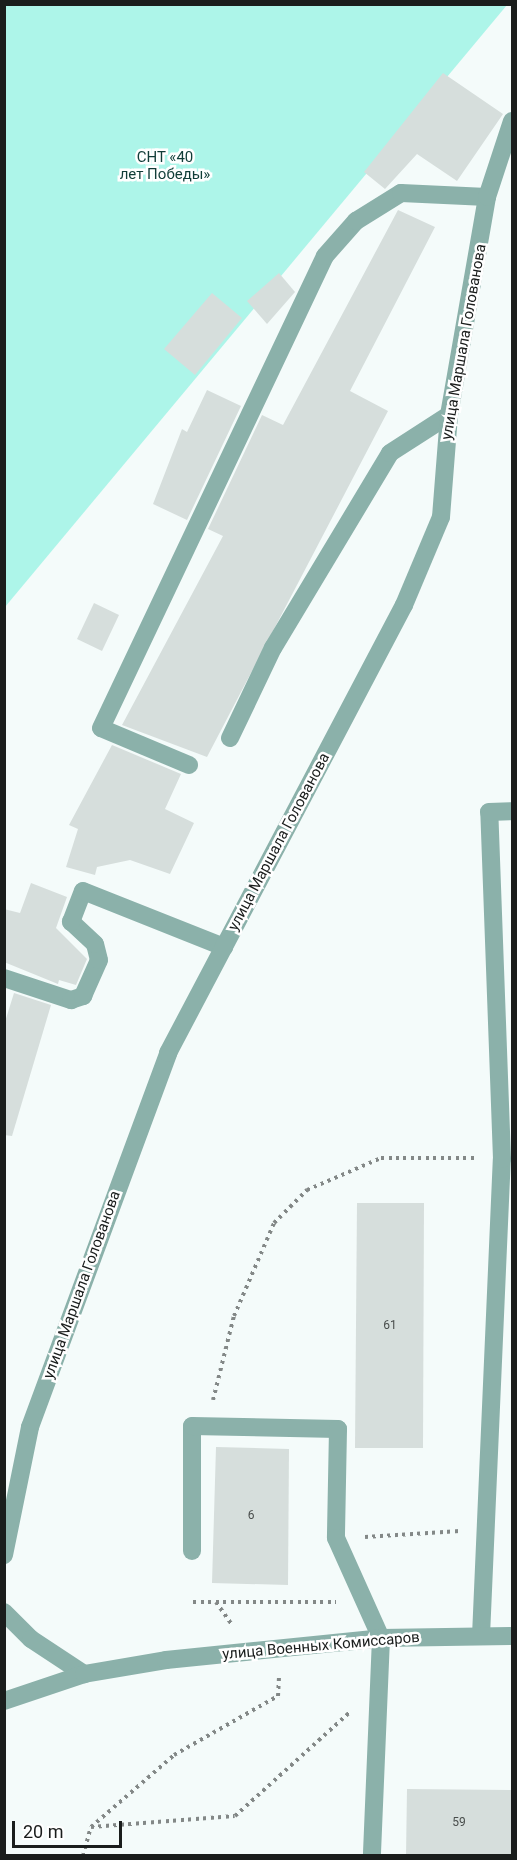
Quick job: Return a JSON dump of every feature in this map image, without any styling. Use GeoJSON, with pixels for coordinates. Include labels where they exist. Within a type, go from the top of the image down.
{"type":"FeatureCollection","features":[{"type":"Feature","properties":{"kind":"street","name":"улица Маршала Голованова"},"geometry":{"type":"LineString","coordinates":[[4,1555],[30,1427],[168,1053],[404,605],[441,517],[448,415],[487,197],[513,121]]}},
{"type":"Feature","properties":{"kind":"street"},"geometry":{"type":"LineString","coordinates":[[189,765],[100,728],[325,256],[356,221],[401,193],[487,197]]}},
{"type":"Feature","properties":{"kind":"street"},"geometry":{"type":"LineString","coordinates":[[230,738],[273,648],[390,453],[448,415]]}},
{"type":"Feature","properties":{"kind":"street"},"geometry":{"type":"LineString","coordinates":[[481,1636],[484,1529],[506,1217],[489,812],[513,812]]}},
{"type":"Feature","properties":{"kind":"street"},"geometry":{"type":"LineString","coordinates":[[4,978],[71,1000],[83,996],[99,960],[95,944],[71,922],[83,891],[224,947]]}},
{"type":"Feature","properties":{"kind":"street"},"geometry":{"type":"LineString","coordinates":[[192,1551],[192,1426],[338,1429],[336,1538],[381,1638],[372,1856]]}},
{"type":"Feature","properties":{"kind":"street"},"geometry":{"type":"LineString","coordinates":[[4,1612],[31,1639],[84,1674]]}},
{"type":"Feature","properties":{"kind":"street","name":"улица Военных Комиссаров"},"geometry":{"type":"LineString","coordinates":[[4,1701],[84,1674],[166,1660],[381,1638],[513,1636]]}},
{"type":"Feature","properties":{"kind":"path"},"geometry":{"type":"LineString","coordinates":[[206,1427],[243,1295],[274,1223],[307,1190],[381,1158],[502,1159]]}},
{"type":"Feature","properties":{"kind":"path"},"geometry":{"type":"LineString","coordinates":[[336,1538],[484,1529]]}},
{"type":"Feature","properties":{"kind":"path"},"geometry":{"type":"LineString","coordinates":[[193,1602],[365,1602]]}},
{"type":"Feature","properties":{"kind":"path"},"geometry":{"type":"LineString","coordinates":[[83,1856],[91,1827],[174,1755],[278,1696],[279,1648]]}},
{"type":"Feature","properties":{"kind":"path"},"geometry":{"type":"LineString","coordinates":[[91,1827],[235,1816],[379,1686]]}},
{"type":"Feature","properties":{"kind":"green space","name":"СНТ «40 лет Победы»"},"geometry":{"type":"Polygon","coordinates":[[[5,5],[507,5],[5,607],[5,5]]]}},
{"type":"Feature","properties":{"kind":"building"},"geometry":{"type":"Polygon","coordinates":[[[443,73],[503,114],[457,181],[417,154],[385,189],[364,172],[443,73]]]}},
{"type":"Feature","properties":{"kind":"building"},"geometry":{"type":"Polygon","coordinates":[[[398,210],[435,227],[350,391],[388,411],[207,757],[122,725],[223,536],[208,529],[262,415],[283,425],[398,210]]]}},
{"type":"Feature","properties":{"kind":"building"},"geometry":{"type":"Polygon","coordinates":[[[279,273],[295,292],[267,324],[247,301],[279,273]]]}},
{"type":"Feature","properties":{"kind":"building"},"geometry":{"type":"Polygon","coordinates":[[[212,293],[242,318],[195,375],[164,349],[212,293]]]}},
{"type":"Feature","properties":{"kind":"building"},"geometry":{"type":"Polygon","coordinates":[[[207,390],[241,406],[187,520],[153,504],[182,429],[187,432],[207,390]]]}},
{"type":"Feature","properties":{"kind":"building"},"geometry":{"type":"Polygon","coordinates":[[[94,603],[119,615],[102,651],[77,639],[94,603]]]}},
{"type":"Feature","properties":{"kind":"building"},"geometry":{"type":"Polygon","coordinates":[[[112,745],[181,774],[165,809],[194,823],[170,874],[130,860],[97,867],[95,875],[66,867],[78,829],[69,825],[112,745]]]}},
{"type":"Feature","properties":{"kind":"building"},"geometry":{"type":"Polygon","coordinates":[[[31,883],[67,897],[56,928],[87,959],[76,985],[59,980],[58,984],[4,962],[4,909],[20,913],[31,883]]]}},
{"type":"Feature","properties":{"kind":"building"},"geometry":{"type":"Polygon","coordinates":[[[14,993],[51,1005],[12,1136],[4,1135],[4,1025],[14,993]]]}},
{"type":"Feature","properties":{"kind":"building"},"geometry":{"type":"Polygon","coordinates":[[[357,1203],[424,1203],[423,1448],[355,1448],[357,1203]]]}},
{"type":"Feature","properties":{"kind":"building"},"geometry":{"type":"Polygon","coordinates":[[[216,1447],[289,1449],[288,1585],[212,1583],[216,1447]]]}},
{"type":"Feature","properties":{"kind":"building"},"geometry":{"type":"Polygon","coordinates":[[[407,1789],[513,1790],[513,1856],[406,1856],[407,1789]]]}}]}
